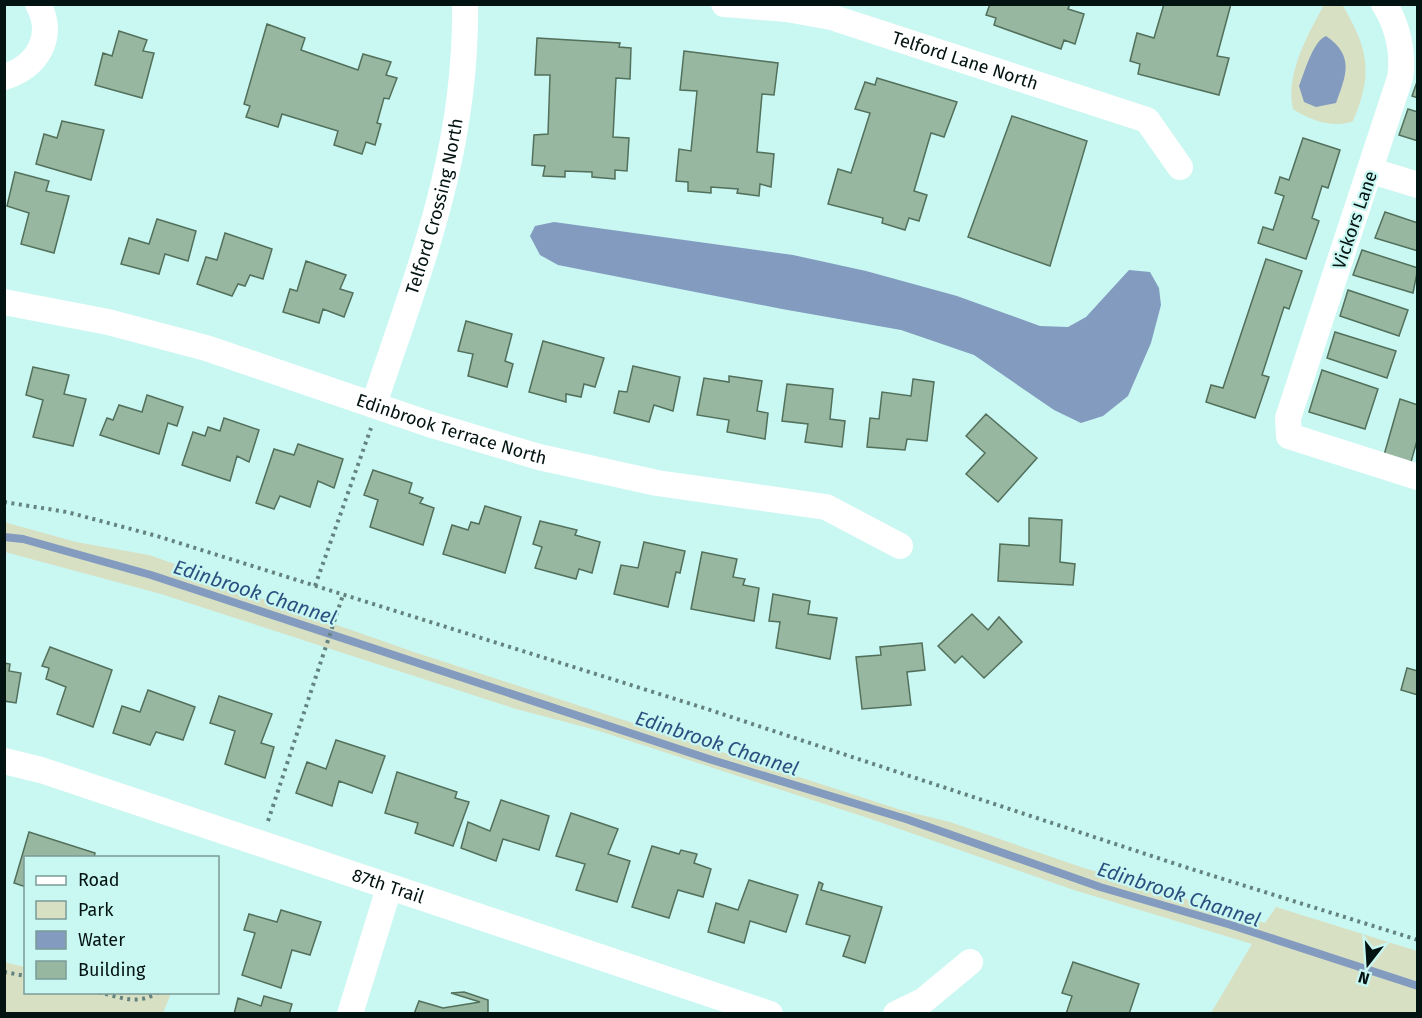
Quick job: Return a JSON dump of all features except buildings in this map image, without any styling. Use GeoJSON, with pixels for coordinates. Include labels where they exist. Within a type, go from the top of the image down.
{"type":"FeatureCollection","features":[{"type":"Feature","properties":{"kind":"street"},"geometry":{"type":"LineString","coordinates":[[4,77],[20,72],[34,62],[42,47],[46,31],[43,14],[38,4]]}},
{"type":"Feature","properties":{"kind":"street","name":"Telford Crossing North"},"geometry":{"type":"LineString","coordinates":[[374,404],[445,186],[463,82],[465,4]]}},
{"type":"Feature","properties":{"kind":"street","name":"Telford Lane North"},"geometry":{"type":"LineString","coordinates":[[724,4],[821,14],[1147,120],[1180,167]]}},
{"type":"Feature","properties":{"kind":"street","name":"Vickors Lane"},"geometry":{"type":"LineString","coordinates":[[1384,4],[1390,13],[1403,63],[1372,171],[1288,418],[1289,436],[1418,477]]}},
{"type":"Feature","properties":{"kind":"street"},"geometry":{"type":"LineString","coordinates":[[1372,171],[1418,185]]}},
{"type":"Feature","properties":{"kind":"street","name":"Edinbrook Terrace North"},"geometry":{"type":"LineString","coordinates":[[4,302],[108,322],[206,348],[487,442],[597,471],[657,483],[826,507],[900,546]]}},
{"type":"Feature","properties":{"kind":"street","name":"87th Trail"},"geometry":{"type":"LineString","coordinates":[[4,761],[52,773],[770,1014]]}},
{"type":"Feature","properties":{"kind":"street"},"geometry":{"type":"LineString","coordinates":[[350,1014],[389,888]]}},
{"type":"Feature","properties":{"kind":"street"},"geometry":{"type":"LineString","coordinates":[[896,1014],[923,1001],[970,962]]}},
{"type":"Feature","properties":{"kind":"path"},"geometry":{"type":"LineString","coordinates":[[315,586],[373,421],[374,404]]}},
{"type":"Feature","properties":{"kind":"path"},"geometry":{"type":"LineString","coordinates":[[4,502],[107,521],[706,709],[1188,868],[1418,940]]}},
{"type":"Feature","properties":{"kind":"path"},"geometry":{"type":"LineString","coordinates":[[260,844],[343,595]]}},
{"type":"Feature","properties":{"kind":"path"},"geometry":{"type":"LineString","coordinates":[[4,972],[24,976]]}},
{"type":"Feature","properties":{"kind":"path"},"geometry":{"type":"LineString","coordinates":[[103,994],[133,1000],[144,1000],[156,994]]}},
{"type":"Feature","properties":{"kind":"green space"},"geometry":{"type":"Polygon","coordinates":[[[1324,5],[1343,6],[1363,49],[1364,89],[1353,121],[1346,123],[1322,122],[1306,117],[1293,109],[1291,96],[1295,69],[1305,42],[1324,5]]]}},
{"type":"Feature","properties":{"kind":"green space"},"geometry":{"type":"Polygon","coordinates":[[[4,522],[76,542],[149,555],[209,576],[240,591],[414,652],[901,810],[950,822],[1081,867],[1265,923],[1276,907],[1417,951],[1417,1013],[1211,1013],[1252,944],[1074,890],[874,820],[596,730],[516,709],[161,594],[5,552],[4,522]]]}},
{"type":"Feature","properties":{"kind":"green space"},"geometry":{"type":"Polygon","coordinates":[[[4,962],[24,967],[24,994],[171,994],[163,1013],[5,1013],[4,962]]]}},
{"type":"Feature","properties":{"kind":"water"},"geometry":{"type":"Polygon","coordinates":[[[1326,36],[1335,43],[1345,59],[1345,75],[1336,103],[1316,107],[1304,102],[1299,86],[1313,51],[1321,39],[1326,36]]]}},
{"type":"Feature","properties":{"kind":"water"},"geometry":{"type":"Polygon","coordinates":[[[554,222],[793,255],[866,271],[957,296],[1040,326],[1068,327],[1086,317],[1129,270],[1150,272],[1159,288],[1161,305],[1151,343],[1128,396],[1103,416],[1081,423],[1054,410],[974,355],[901,330],[558,265],[540,255],[530,236],[535,226],[554,222]]]}},
{"type":"Feature","properties":{"kind":"waterway","name":"Edinbrook Channel"},"geometry":{"type":"LineString","coordinates":[[4,537],[23,539],[151,575],[712,760],[906,819],[1100,887],[1231,925],[1418,986]]}}]}
